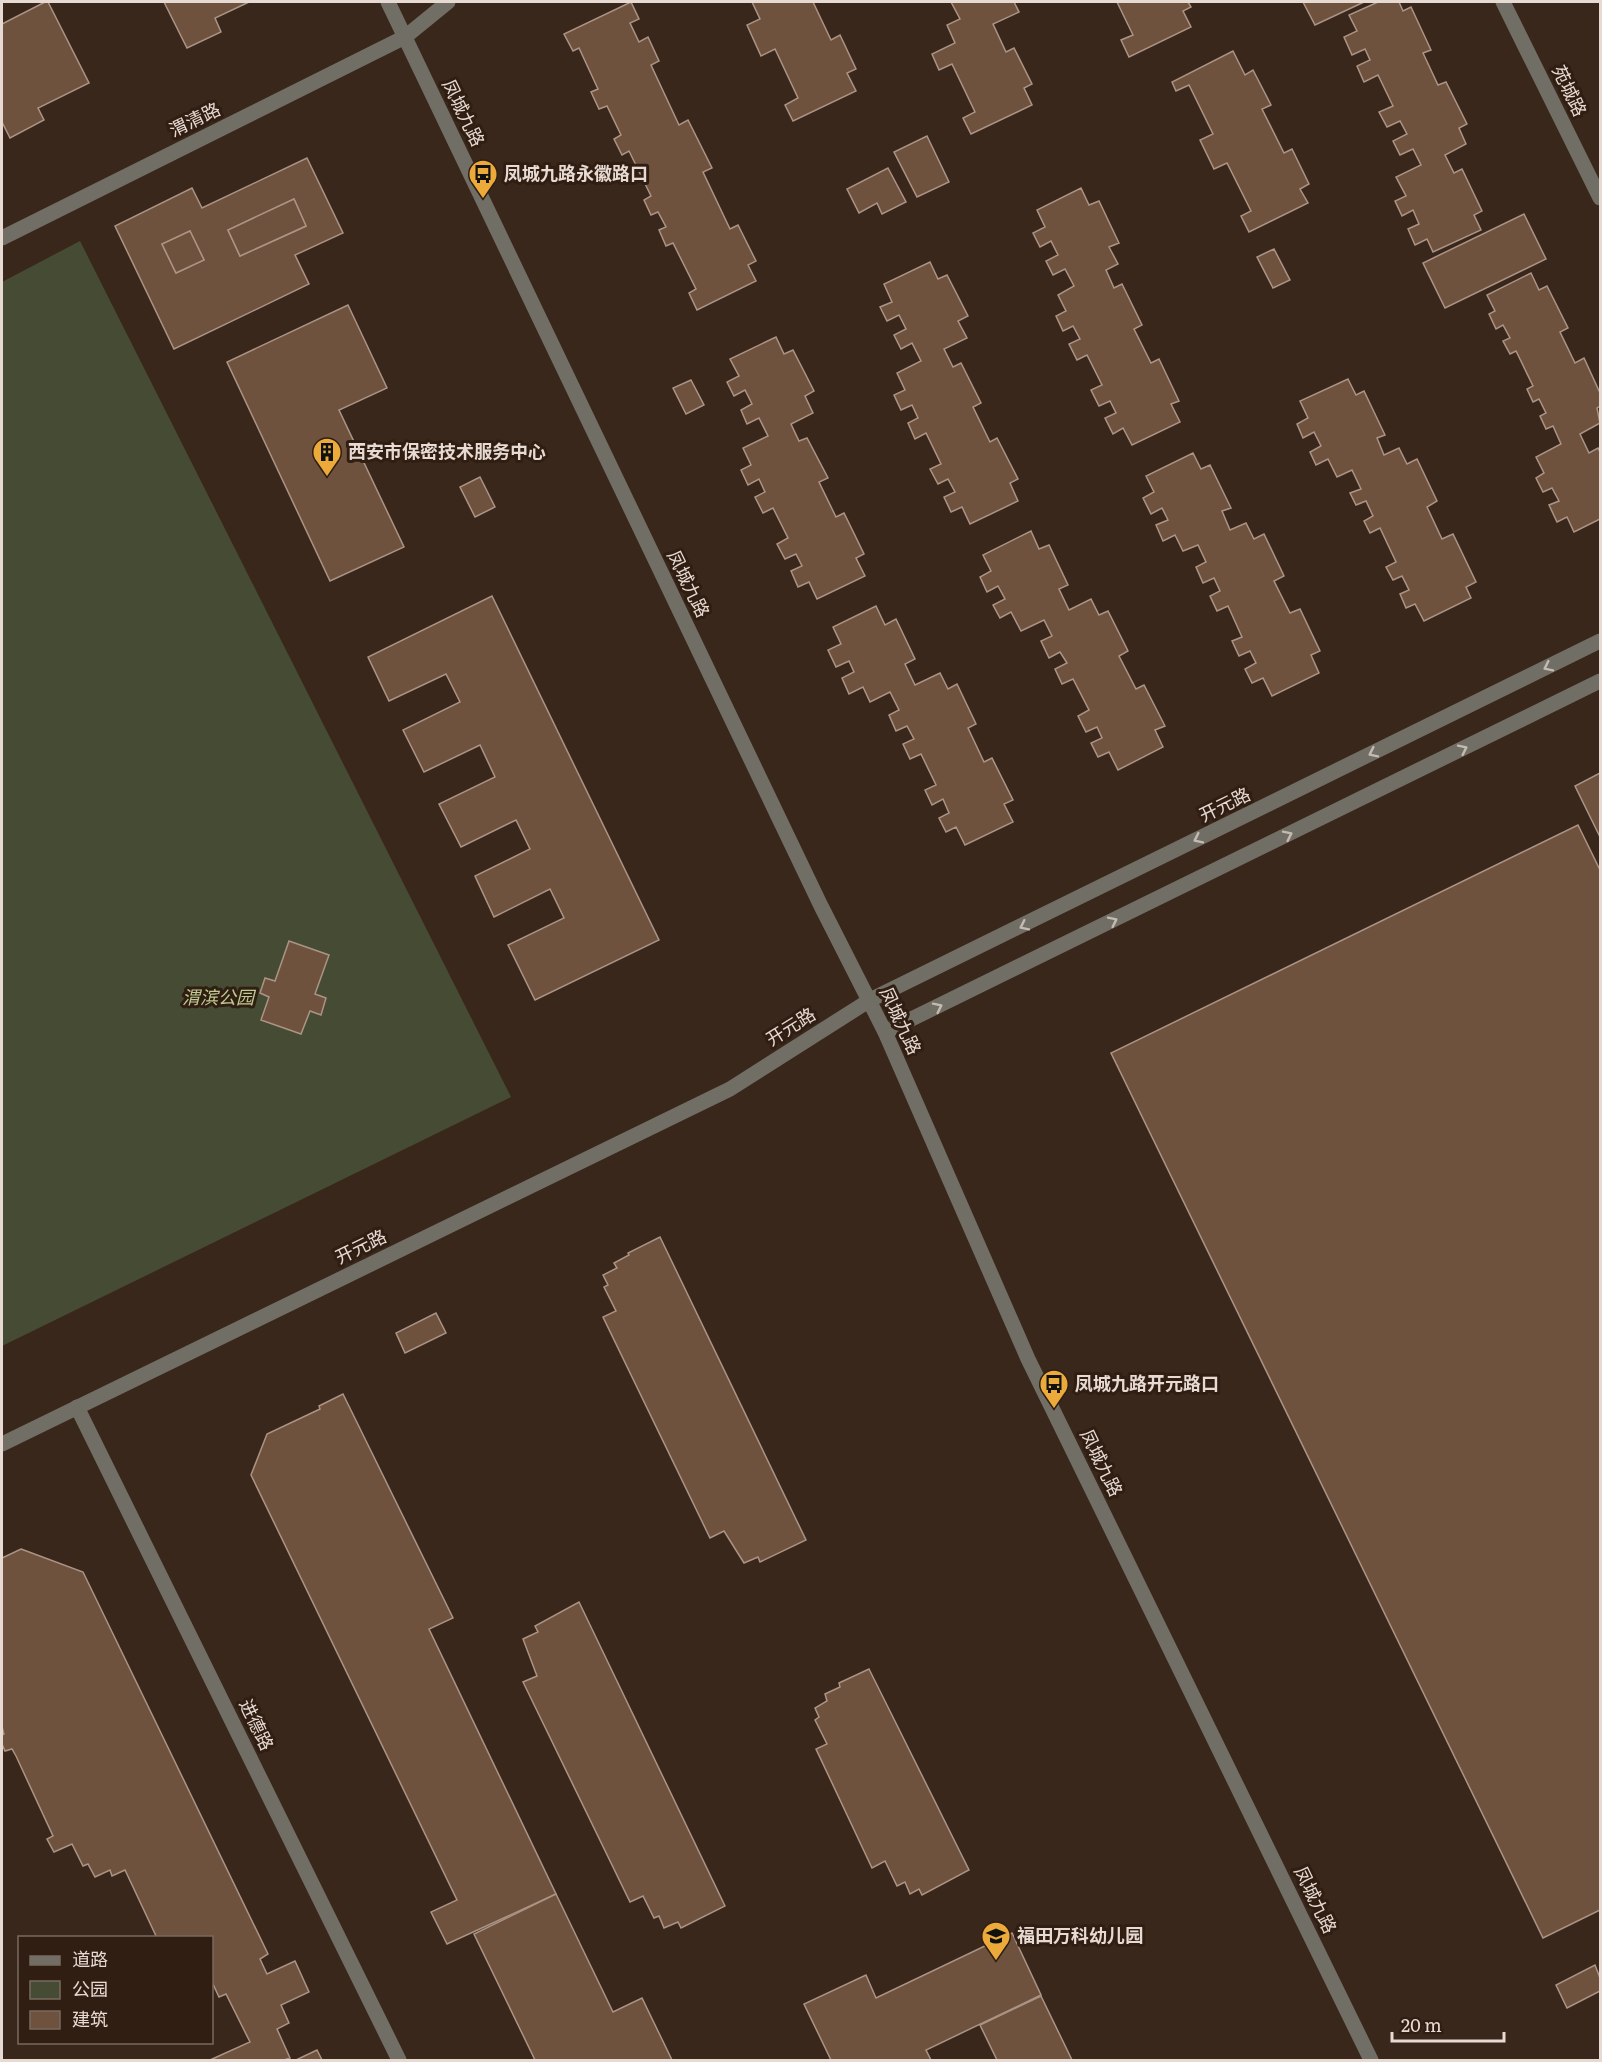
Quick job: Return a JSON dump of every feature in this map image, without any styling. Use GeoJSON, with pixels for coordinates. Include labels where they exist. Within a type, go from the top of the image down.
{"type":"FeatureCollection","features":[{"type":"Feature","properties":{"kind":"street","name":"凤城九路"},"geometry":{"type":"LineString","coordinates":[[388,2],[821,906],[870,1000],[1029,1359],[1371,2061]]}},
{"type":"Feature","properties":{"kind":"street","name":"渭清路"},"geometry":{"type":"LineString","coordinates":[[2,237],[405,37],[448,2]]}},
{"type":"Feature","properties":{"kind":"street","name":"苑城路"},"geometry":{"type":"LineString","coordinates":[[1503,2],[1600,198]]}},
{"type":"Feature","properties":{"kind":"street","name":"开元路"},"geometry":{"type":"LineString","coordinates":[[2,1444],[730,1089],[870,1000],[1600,641]]}},
{"type":"Feature","properties":{"kind":"street"},"geometry":{"type":"LineString","coordinates":[[885,1032],[1600,681]]}},
{"type":"Feature","properties":{"kind":"street","name":"进德路"},"geometry":{"type":"LineString","coordinates":[[77,1407],[399,2061]]}},
{"type":"Feature","properties":{"kind":"green space","name":"渭滨公园"},"geometry":{"type":"Polygon","coordinates":[[[80,241],[511,1097],[2,1346],[2,282],[80,241]]]}},
{"type":"Feature","properties":{"kind":"building"},"geometry":{"type":"Polygon","coordinates":[[[48,2],[89,83],[38,108],[44,120],[10,138],[2,122],[2,24],[48,2]]]}},
{"type":"Feature","properties":{"kind":"building"},"geometry":{"type":"Polygon","coordinates":[[[164,2],[249,2],[215,18],[221,32],[187,48],[164,2]]]}},
{"type":"Feature","properties":{"kind":"building"},"geometry":{"type":"Polygon","coordinates":[[[631,2],[639,19],[630,23],[639,42],[648,37],[659,61],[651,65],[679,125],[688,120],[712,168],[703,172],[730,229],[738,225],[756,261],[748,265],[756,281],[697,310],[689,293],[696,289],[673,243],[666,246],[659,230],[666,227],[658,212],[651,215],[644,200],[651,196],[629,151],[622,155],[614,139],[621,135],[607,106],[599,109],[591,92],[598,89],[579,48],[573,51],[564,34],[631,2]]]}},
{"type":"Feature","properties":{"kind":"building"},"geometry":{"type":"Polygon","coordinates":[[[752,2],[813,2],[831,40],[840,35],[856,69],[847,73],[856,91],[793,121],[785,105],[798,98],[775,49],[761,56],[747,25],[760,19],[752,2]]]}},
{"type":"Feature","properties":{"kind":"building"},"geometry":{"type":"Polygon","coordinates":[[[951,2],[1014,2],[1019,12],[993,24],[1006,52],[1014,48],[1032,84],[1024,88],[1032,105],[971,134],[963,118],[975,112],[952,64],[939,70],[932,54],[955,43],[947,25],[960,19],[951,2]]]}},
{"type":"Feature","properties":{"kind":"building"},"geometry":{"type":"Polygon","coordinates":[[[1117,2],[1188,2],[1191,7],[1183,11],[1191,27],[1129,57],[1121,40],[1133,35],[1117,2]]]}},
{"type":"Feature","properties":{"kind":"building"},"geometry":{"type":"Polygon","coordinates":[[[1303,2],[1364,2],[1315,25],[1303,2]]]}},
{"type":"Feature","properties":{"kind":"building"},"geometry":{"type":"Polygon","coordinates":[[[1378,2],[1399,2],[1403,11],[1411,7],[1431,50],[1423,53],[1438,85],[1446,82],[1467,124],[1459,128],[1466,144],[1445,155],[1454,173],[1462,169],[1482,211],[1474,215],[1481,230],[1433,252],[1427,239],[1415,245],[1408,229],[1419,224],[1413,210],[1402,216],[1395,201],[1406,196],[1396,177],[1421,165],[1413,149],[1400,155],[1393,141],[1407,134],[1400,121],[1387,127],[1379,112],[1393,106],[1378,75],[1364,82],[1357,66],[1370,60],[1365,49],[1352,55],[1344,37],[1357,31],[1349,15],[1378,2]]]}},
{"type":"Feature","properties":{"kind":"building"},"geometry":{"type":"Polygon","coordinates":[[[1233,51],[1245,75],[1253,70],[1271,105],[1262,109],[1284,153],[1292,149],[1309,184],[1300,189],[1308,203],[1249,232],[1241,216],[1251,211],[1227,163],[1214,169],[1200,140],[1213,134],[1189,85],[1176,91],[1172,82],[1233,51]]]}},
{"type":"Feature","properties":{"kind":"building"},"geometry":{"type":"Polygon","coordinates":[[[927,136],[949,182],[917,197],[894,152],[927,136]]]}},
{"type":"Feature","properties":{"kind":"building"},"geometry":{"type":"Polygon","coordinates":[[[307,158],[343,233],[295,255],[309,284],[174,349],[115,226],[192,188],[202,208],[307,158]],[[294,199],[228,230],[240,256],[306,226],[294,199]],[[190,231],[162,244],[176,273],[204,260],[190,231]]]}},
{"type":"Feature","properties":{"kind":"building"},"geometry":{"type":"Polygon","coordinates":[[[888,168],[906,202],[882,214],[877,203],[859,213],[847,189],[888,168]]]}},
{"type":"Feature","properties":{"kind":"building"},"geometry":{"type":"Polygon","coordinates":[[[1081,188],[1089,205],[1099,201],[1119,243],[1109,247],[1118,264],[1106,270],[1114,288],[1122,284],[1142,325],[1134,329],[1151,363],[1159,359],[1179,401],[1171,404],[1180,422],[1132,445],[1123,428],[1113,434],[1105,418],[1116,413],[1110,401],[1099,406],[1091,390],[1102,385],[1087,355],[1077,360],[1069,344],[1080,339],[1073,326],[1063,331],[1056,316],[1066,311],[1058,295],[1074,286],[1065,269],[1053,275],[1046,261],[1058,255],[1051,241],[1040,247],[1033,233],[1045,227],[1037,210],[1081,188]]]}},
{"type":"Feature","properties":{"kind":"building"},"geometry":{"type":"Polygon","coordinates":[[[294,199],[306,226],[240,256],[228,230],[294,199]]]}},
{"type":"Feature","properties":{"kind":"building"},"geometry":{"type":"Polygon","coordinates":[[[1524,214],[1546,259],[1445,308],[1423,263],[1524,214]]]}},
{"type":"Feature","properties":{"kind":"building"},"geometry":{"type":"Polygon","coordinates":[[[190,231],[204,260],[176,273],[162,244],[190,231]]]}},
{"type":"Feature","properties":{"kind":"building"},"geometry":{"type":"Polygon","coordinates":[[[1274,249],[1290,280],[1273,288],[1257,257],[1274,249]]]}},
{"type":"Feature","properties":{"kind":"building"},"geometry":{"type":"Polygon","coordinates":[[[930,262],[938,279],[947,275],[968,316],[958,321],[967,338],[944,349],[953,367],[961,363],[981,403],[973,407],[990,442],[997,438],[1018,479],[1010,483],[1018,501],[970,524],[962,507],[951,512],[944,497],[955,492],[948,479],[938,484],[930,469],[941,464],[926,433],[915,439],[908,423],[918,418],[912,405],[901,410],[894,395],[905,390],[897,373],[921,361],[912,343],[901,349],[894,335],[906,329],[899,315],[887,321],[880,307],[892,302],[884,284],[930,262]]]}},
{"type":"Feature","properties":{"kind":"building"},"geometry":{"type":"Polygon","coordinates":[[[1531,273],[1539,290],[1547,286],[1568,328],[1560,332],[1575,363],[1584,358],[1600,393],[1600,406],[1597,408],[1600,423],[1580,434],[1589,453],[1598,448],[1600,452],[1600,519],[1574,532],[1567,517],[1557,522],[1549,505],[1559,501],[1552,488],[1543,492],[1536,478],[1544,473],[1536,457],[1561,444],[1553,426],[1546,429],[1540,416],[1546,413],[1539,399],[1533,402],[1527,389],[1533,386],[1516,351],[1510,354],[1503,341],[1510,338],[1503,325],[1496,329],[1489,314],[1495,311],[1487,295],[1531,273]]]}},
{"type":"Feature","properties":{"kind":"building","name":"西安市保密技术服务中心"},"geometry":{"type":"Polygon","coordinates":[[[348,305],[387,388],[339,410],[404,547],[330,581],[227,362],[348,305]]]}},
{"type":"Feature","properties":{"kind":"building"},"geometry":{"type":"Polygon","coordinates":[[[776,337],[784,354],[793,350],[814,391],[805,396],[813,413],[791,424],[799,441],[807,438],[828,478],[819,482],[836,517],[844,513],[864,554],[856,558],[865,576],[817,599],[809,582],[798,587],[791,571],[802,566],[796,554],[785,559],[777,544],[788,538],[773,508],[763,513],[755,497],[765,492],[759,479],[748,485],[741,470],[751,465],[743,448],[768,436],[759,418],[747,424],[741,410],[752,404],[745,390],[734,396],[727,382],[739,376],[730,359],[776,337]]]}},
{"type":"Feature","properties":{"kind":"building"},"geometry":{"type":"Polygon","coordinates":[[[1348,379],[1356,395],[1364,391],[1385,435],[1377,438],[1384,455],[1399,448],[1407,464],[1417,459],[1437,501],[1427,507],[1442,539],[1453,534],[1476,582],[1466,587],[1471,598],[1424,621],[1415,604],[1406,608],[1400,594],[1409,590],[1402,576],[1393,580],[1386,567],[1396,562],[1380,528],[1370,533],[1364,521],[1373,516],[1366,501],[1356,505],[1350,493],[1361,489],[1352,470],[1337,477],[1328,459],[1316,465],[1310,452],[1321,446],[1314,432],[1303,438],[1297,424],[1308,418],[1300,401],[1348,379]]]}},
{"type":"Feature","properties":{"kind":"building"},"geometry":{"type":"Polygon","coordinates":[[[691,380],[704,405],[686,414],[673,388],[691,380]]]}},
{"type":"Feature","properties":{"kind":"building"},"geometry":{"type":"Polygon","coordinates":[[[1193,453],[1201,469],[1210,465],[1231,508],[1222,511],[1230,530],[1246,523],[1254,539],[1264,534],[1284,576],[1274,581],[1290,613],[1300,609],[1320,651],[1311,655],[1319,673],[1272,696],[1263,678],[1252,683],[1245,669],[1256,663],[1250,651],[1239,656],[1232,641],[1242,637],[1228,606],[1217,611],[1210,596],[1220,591],[1214,578],[1203,583],[1196,567],[1206,562],[1198,545],[1183,551],[1175,535],[1163,541],[1156,525],[1168,520],[1162,508],[1151,514],[1143,498],[1154,492],[1146,476],[1193,453]]]}},
{"type":"Feature","properties":{"kind":"building"},"geometry":{"type":"Polygon","coordinates":[[[480,477],[495,507],[475,517],[460,487],[480,477]]]}},
{"type":"Feature","properties":{"kind":"building"},"geometry":{"type":"Polygon","coordinates":[[[1031,531],[1039,549],[1049,545],[1068,585],[1059,589],[1069,610],[1091,599],[1099,615],[1108,611],[1128,651],[1119,656],[1136,689],[1144,685],[1165,726],[1155,730],[1163,747],[1118,770],[1109,752],[1098,757],[1091,743],[1102,738],[1097,727],[1086,732],[1078,716],[1089,710],[1073,679],[1062,684],[1055,669],[1067,663],[1060,652],[1049,658],[1041,641],[1052,636],[1044,620],[1021,631],[1011,612],[1000,618],[993,605],[1005,599],[998,586],[987,592],[980,577],[991,571],[983,555],[1031,531]]]}},
{"type":"Feature","properties":{"kind":"building"},"geometry":{"type":"Polygon","coordinates":[[[492,596],[659,940],[535,1000],[508,945],[564,918],[550,889],[494,917],[475,876],[530,849],[516,820],[461,847],[439,804],[495,777],[480,745],[424,772],[403,730],[460,702],[446,674],[389,701],[368,657],[492,596]]]}},
{"type":"Feature","properties":{"kind":"building"},"geometry":{"type":"Polygon","coordinates":[[[876,606],[885,625],[896,619],[915,659],[905,664],[915,685],[940,673],[948,689],[957,684],[976,724],[968,728],[984,762],[992,758],[1013,800],[1004,804],[1013,822],[965,845],[956,827],[946,832],[939,818],[949,813],[943,799],[932,805],[925,790],[936,785],[921,754],[910,759],[903,744],[914,739],[907,726],[896,731],[889,715],[899,710],[890,692],[870,702],[863,687],[849,694],[842,678],[854,672],[849,661],[836,667],[828,650],[841,644],[833,627],[876,606]]]}},
{"type":"Feature","properties":{"kind":"building"},"geometry":{"type":"Polygon","coordinates":[[[1600,773],[1600,837],[1575,786],[1600,773]]]}},
{"type":"Feature","properties":{"kind":"building"},"geometry":{"type":"Polygon","coordinates":[[[1578,825],[1600,870],[1600,1910],[1543,1938],[1111,1053],[1578,825]]]}},
{"type":"Feature","properties":{"kind":"building"},"geometry":{"type":"Polygon","coordinates":[[[289,941],[329,955],[315,994],[326,998],[321,1015],[310,1011],[301,1034],[261,1020],[269,997],[260,993],[265,978],[275,981],[289,941]]]}},
{"type":"Feature","properties":{"kind":"building"},"geometry":{"type":"Polygon","coordinates":[[[660,1237],[806,1540],[760,1562],[758,1557],[744,1563],[724,1531],[710,1538],[603,1317],[616,1311],[604,1287],[608,1285],[603,1275],[617,1268],[614,1263],[629,1255],[628,1253],[660,1237]]]}},
{"type":"Feature","properties":{"kind":"building"},"geometry":{"type":"Polygon","coordinates":[[[436,1313],[446,1333],[405,1353],[396,1333],[436,1313]]]}},
{"type":"Feature","properties":{"kind":"building"},"geometry":{"type":"Polygon","coordinates":[[[343,1394],[453,1618],[429,1629],[556,1894],[447,1944],[431,1912],[457,1900],[251,1475],[267,1434],[320,1409],[319,1406],[343,1394]]]}},
{"type":"Feature","properties":{"kind":"building"},"geometry":{"type":"Polygon","coordinates":[[[21,1549],[83,1572],[268,1954],[260,1959],[267,1974],[295,1961],[309,1992],[281,2005],[289,2023],[277,2029],[290,2058],[284,2060],[210,2060],[250,2042],[226,1994],[219,1997],[213,1984],[213,1936],[156,1936],[125,1870],[112,1876],[110,1870],[95,1877],[88,1864],[83,1866],[72,1844],[54,1852],[47,1839],[53,1836],[16,1756],[12,1749],[5,1751],[2,1744],[4,1734],[2,1727],[2,1558],[21,1549]]]}},
{"type":"Feature","properties":{"kind":"building"},"geometry":{"type":"Polygon","coordinates":[[[579,1602],[725,1906],[681,1928],[678,1922],[664,1928],[659,1916],[654,1918],[643,1896],[630,1902],[523,1682],[537,1676],[523,1639],[538,1632],[535,1626],[579,1602]]]}},
{"type":"Feature","properties":{"kind":"building"},"geometry":{"type":"Polygon","coordinates":[[[869,1669],[969,1870],[922,1895],[919,1889],[910,1894],[905,1882],[897,1886],[885,1861],[872,1868],[816,1749],[827,1744],[815,1720],[819,1717],[815,1708],[827,1701],[825,1694],[840,1687],[839,1683],[869,1669]]]}},
{"type":"Feature","properties":{"kind":"building"},"geometry":{"type":"Polygon","coordinates":[[[556,1894],[613,2012],[642,1998],[672,2060],[535,2060],[474,1934],[556,1894]]]}},
{"type":"Feature","properties":{"kind":"building"},"geometry":{"type":"Polygon","coordinates":[[[1012,1933],[1041,1995],[926,2050],[931,2060],[831,2060],[804,2004],[866,1975],[876,1998],[1012,1933]]]}},
{"type":"Feature","properties":{"kind":"building"},"geometry":{"type":"Polygon","coordinates":[[[1595,1965],[1600,1978],[1600,1991],[1567,2008],[1556,1985],[1595,1965]]]}},
{"type":"Feature","properties":{"kind":"building"},"geometry":{"type":"Polygon","coordinates":[[[1041,1996],[1072,2060],[997,2060],[980,2025],[1041,1996]]]}},
{"type":"Feature","properties":{"kind":"building"},"geometry":{"type":"Polygon","coordinates":[[[317,2050],[322,2060],[296,2060],[317,2050]]]}},
{"type":"Feature","properties":{"kind":"place","name":"凤城九路永徽路口"},"geometry":{"type":"Point","coordinates":[483,200]}},
{"type":"Feature","properties":{"kind":"place","name":"西安市保密技术服务中心"},"geometry":{"type":"Point","coordinates":[327,478]}},
{"type":"Feature","properties":{"kind":"place","name":"凤城九路开元路口"},"geometry":{"type":"Point","coordinates":[1054,1410]}},
{"type":"Feature","properties":{"kind":"place","name":"福田万科幼儿园"},"geometry":{"type":"Point","coordinates":[996,1962]}}]}
